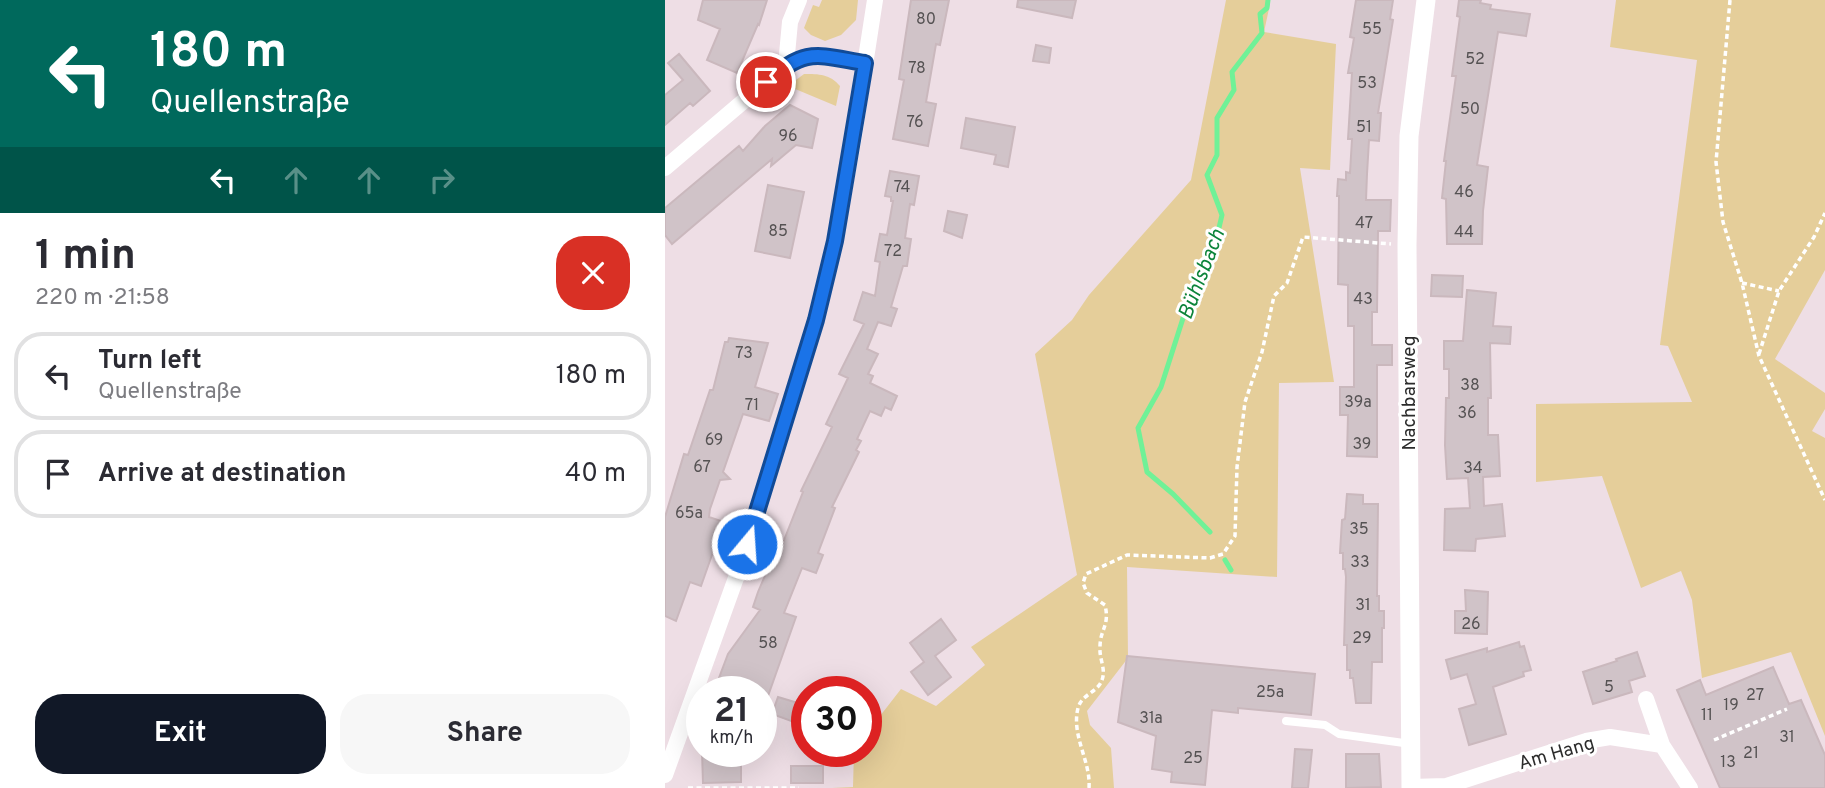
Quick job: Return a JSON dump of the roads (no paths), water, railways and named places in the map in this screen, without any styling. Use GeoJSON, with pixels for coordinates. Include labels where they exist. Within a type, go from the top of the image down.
{"type":"FeatureCollection","features":[{"type":"Feature","properties":{"kind":"street"},"geometry":{"type":"LineString","coordinates":[[786,65],[790,22],[799,0]]}},
{"type":"Feature","properties":{"kind":"street"},"geometry":{"type":"LineString","coordinates":[[665,775],[741,564],[816,320],[835,241],[874,0]]}},
{"type":"Feature","properties":{"kind":"street","name":"Nachbarsweg"},"geometry":{"type":"LineString","coordinates":[[1411,788],[1407,245],[1409,135],[1426,0]]}},
{"type":"Feature","properties":{"kind":"street"},"geometry":{"type":"LineString","coordinates":[[665,168],[786,65],[803,56],[823,56],[865,63]]}},
{"type":"Feature","properties":{"kind":"street"},"geometry":{"type":"LineString","coordinates":[[1646,699],[1662,745],[1690,788]]}},
{"type":"Feature","properties":{"kind":"street","name":"Am Hang"},"geometry":{"type":"LineString","coordinates":[[1411,788],[1446,786],[1598,739],[1610,737],[1662,745]]}},
{"type":"Feature","properties":{"kind":"lane"},"geometry":{"type":"LineString","coordinates":[[1286,721],[1325,725],[1339,734],[1411,744]]}},
{"type":"Feature","properties":{"kind":"waterway","name":"Bühlsbach"},"geometry":{"type":"LineString","coordinates":[[1210,532],[1147,472],[1138,428],[1161,387],[1185,312],[1214,249],[1222,215],[1207,175],[1217,155],[1217,118],[1234,90],[1232,72],[1262,33],[1260,14],[1267,8],[1268,0]]}},
{"type":"Feature","properties":{"kind":"waterway","name":"Bühlsbach"},"geometry":{"type":"LineString","coordinates":[[1225,560],[1231,570]]}}]}
